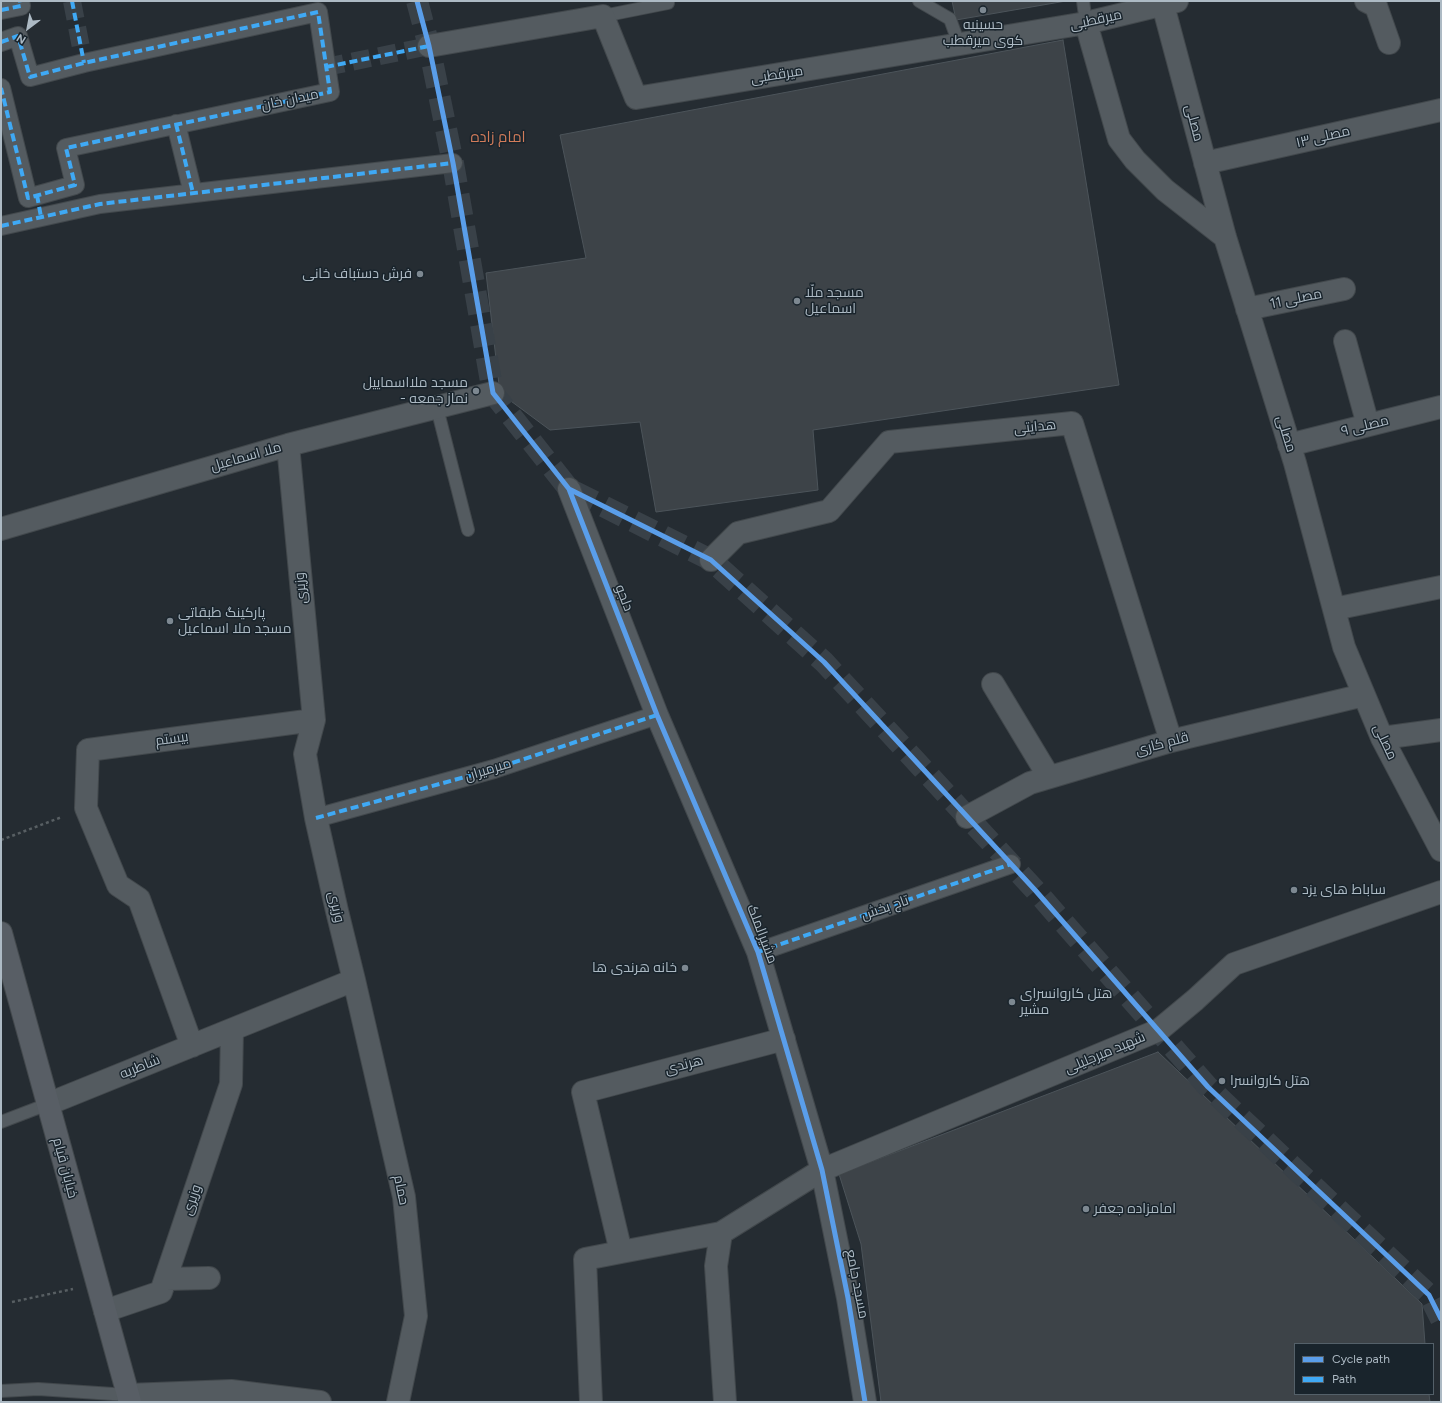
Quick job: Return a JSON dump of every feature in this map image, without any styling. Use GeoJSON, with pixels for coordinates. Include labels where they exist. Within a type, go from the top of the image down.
{"type":"FeatureCollection","features":[{"type":"Feature","properties":{"kind":"main road","name":"خیابان قیام"},"geometry":{"type":"LineString","coordinates":[[2,938],[129,1399]]}},
{"type":"Feature","properties":{"kind":"street"},"geometry":{"type":"LineString","coordinates":[[1,10],[21,6],[20,1]]}},
{"type":"Feature","properties":{"kind":"street"},"geometry":{"type":"LineString","coordinates":[[1366,1],[1376,6],[1389,43]]}},
{"type":"Feature","properties":{"kind":"street","name":"میرقطبی"},"geometry":{"type":"LineString","coordinates":[[603,16],[636,98],[1086,23],[1171,3]]}},
{"type":"Feature","properties":{"kind":"street","name":"مصلی"},"geometry":{"type":"LineString","coordinates":[[1171,3],[1205,163],[1225,237],[1289,445],[1344,647],[1382,738],[1441,850]]}},
{"type":"Feature","properties":{"kind":"street","name":"میدان خان"},"geometry":{"type":"LineString","coordinates":[[1,42],[18,36],[30,77],[84,63],[318,12],[330,92],[66,148],[75,185],[37,195]]}},
{"type":"Feature","properties":{"kind":"street"},"geometry":{"type":"LineString","coordinates":[[428,46],[603,16]]}},
{"type":"Feature","properties":{"kind":"street"},"geometry":{"type":"LineString","coordinates":[[1086,23],[1119,139],[1135,160],[1165,190],[1225,237]]}},
{"type":"Feature","properties":{"kind":"street"},"geometry":{"type":"LineString","coordinates":[[1,88],[28,198],[37,195],[41,217]]}},
{"type":"Feature","properties":{"kind":"street","name":"مصلی ۱۳"},"geometry":{"type":"LineString","coordinates":[[1205,163],[1441,110]]}},
{"type":"Feature","properties":{"kind":"street"},"geometry":{"type":"LineString","coordinates":[[176,124],[193,193]]}},
{"type":"Feature","properties":{"kind":"street"},"geometry":{"type":"LineString","coordinates":[[1,226],[100,204],[452,163]]}},
{"type":"Feature","properties":{"kind":"street","name":"مصلی 11"},"geometry":{"type":"LineString","coordinates":[[1247,309],[1344,289]]}},
{"type":"Feature","properties":{"kind":"street"},"geometry":{"type":"LineString","coordinates":[[1345,341],[1368,425]]}},
{"type":"Feature","properties":{"kind":"street","name":"ملا اسماعیل"},"geometry":{"type":"LineString","coordinates":[[1,529],[288,445],[493,393]]}},
{"type":"Feature","properties":{"kind":"street","name":"مصلی ۹"},"geometry":{"type":"LineString","coordinates":[[1289,445],[1441,407]]}},
{"type":"Feature","properties":{"kind":"street","name":"هدایتی"},"geometry":{"type":"LineString","coordinates":[[711,560],[738,534],[829,511],[889,442],[1072,423],[1171,741]]}},
{"type":"Feature","properties":{"kind":"street","name":"وزیری"},"geometry":{"type":"LineString","coordinates":[[288,445],[314,720],[305,754],[316,818],[354,980]]}},
{"type":"Feature","properties":{"kind":"street","name":"دلجو"},"geometry":{"type":"LineString","coordinates":[[570,489],[657,715]]}},
{"type":"Feature","properties":{"kind":"street"},"geometry":{"type":"LineString","coordinates":[[1334,609],[1441,587]]}},
{"type":"Feature","properties":{"kind":"street"},"geometry":{"type":"LineString","coordinates":[[993,684],[1048,777]]}},
{"type":"Feature","properties":{"kind":"street","name":"قلم کاری"},"geometry":{"type":"LineString","coordinates":[[968,817],[1030,783],[1048,777],[1171,741],[1364,695]]}},
{"type":"Feature","properties":{"kind":"street","name":"میرمیران"},"geometry":{"type":"LineString","coordinates":[[316,818],[494,769],[657,715]]}},
{"type":"Feature","properties":{"kind":"street","name":"مشیرالملک"},"geometry":{"type":"LineString","coordinates":[[657,715],[758,952],[822,1170]]}},
{"type":"Feature","properties":{"kind":"street","name":"بیستم"},"geometry":{"type":"LineString","coordinates":[[86,808],[88,750],[314,720]]}},
{"type":"Feature","properties":{"kind":"street"},"geometry":{"type":"LineString","coordinates":[[1382,738],[1441,730]]}},
{"type":"Feature","properties":{"kind":"street"},"geometry":{"type":"LineString","coordinates":[[86,808],[118,885],[139,899],[192,1046]]}},
{"type":"Feature","properties":{"kind":"street","name":"تاج بخش"},"geometry":{"type":"LineString","coordinates":[[758,952],[1011,864]]}},
{"type":"Feature","properties":{"kind":"street","name":"شهید میرجلیلی"},"geometry":{"type":"LineString","coordinates":[[721,1233],[822,1170],[1159,1030],[1195,1000],[1234,964],[1441,892]]}},
{"type":"Feature","properties":{"kind":"street"},"geometry":{"type":"LineString","coordinates":[[232,1030],[354,980]]}},
{"type":"Feature","properties":{"kind":"street","name":"حمام"},"geometry":{"type":"LineString","coordinates":[[354,980],[404,1197],[416,1316],[398,1402]]}},
{"type":"Feature","properties":{"kind":"street","name":"وزیری"},"geometry":{"type":"LineString","coordinates":[[105,1311],[161,1292],[231,1084],[232,1030]]}},
{"type":"Feature","properties":{"kind":"street","name":"شاطریه"},"geometry":{"type":"LineString","coordinates":[[48,1104],[232,1030]]}},
{"type":"Feature","properties":{"kind":"street","name":"هرندی"},"geometry":{"type":"LineString","coordinates":[[621,1252],[583,1092],[784,1039]]}},
{"type":"Feature","properties":{"kind":"street","name":"مسجد جامع"},"geometry":{"type":"LineString","coordinates":[[822,1170],[848,1298],[865,1402]]}},
{"type":"Feature","properties":{"kind":"street"},"geometry":{"type":"LineString","coordinates":[[591,1402],[585,1259],[721,1233],[716,1266],[725,1402]]}},
{"type":"Feature","properties":{"kind":"street"},"geometry":{"type":"LineString","coordinates":[[166,1279],[209,1278]]}},
{"type":"Feature","properties":{"kind":"street"},"geometry":{"type":"LineString","coordinates":[[129,1399],[231,1391],[320,1402]]}},
{"type":"Feature","properties":{"kind":"lane"},"geometry":{"type":"LineString","coordinates":[[919,1],[950,19],[959,44]]}},
{"type":"Feature","properties":{"kind":"lane"},"geometry":{"type":"LineString","coordinates":[[1083,1],[1086,23]]}},
{"type":"Feature","properties":{"kind":"lane"},"geometry":{"type":"LineString","coordinates":[[603,16],[668,3]]}},
{"type":"Feature","properties":{"kind":"lane"},"geometry":{"type":"LineString","coordinates":[[437,408],[468,530]]}},
{"type":"Feature","properties":{"kind":"lane"},"geometry":{"type":"LineString","coordinates":[[1,1122],[48,1104]]}},
{"type":"Feature","properties":{"kind":"lane"},"geometry":{"type":"LineString","coordinates":[[1,1391],[38,1389],[129,1399]]}},
{"type":"Feature","properties":{"kind":"path"},"geometry":{"type":"LineString","coordinates":[[1,840],[86,808]]}},
{"type":"Feature","properties":{"kind":"path"},"geometry":{"type":"LineString","coordinates":[[12,1302],[97,1284]]}},
{"type":"Feature","properties":{"kind":"building","name":"حسینیه کوی میرقطب"},"geometry":{"type":"Polygon","coordinates":[[[952,1],[1066,1],[956,20],[952,1]]]}},
{"type":"Feature","properties":{"kind":"building","name":"مسجد ملّا اسماعیل"},"geometry":{"type":"Polygon","coordinates":[[[1063,40],[1119,385],[813,430],[818,490],[656,512],[640,422],[550,430],[500,393],[486,273],[586,258],[560,135],[1063,40]]]}},
{"type":"Feature","properties":{"kind":"building","name":"امامزاده جعفر"},"geometry":{"type":"Polygon","coordinates":[[[1158,1052],[1422,1304],[1425,1343],[1294,1343],[1294,1395],[1429,1395],[1430,1402],[881,1402],[861,1244],[839,1174],[1158,1052]]]}},
{"type":"Feature","properties":{"kind":"tunnel"},"geometry":{"type":"LineString","coordinates":[[72,1],[84,63]]}},
{"type":"Feature","properties":{"kind":"tunnel"},"geometry":{"type":"LineString","coordinates":[[417,1],[429,46],[453,163],[493,393],[569,489],[711,560],[824,662],[1035,890],[1208,1087],[1429,1295],[1441,1319]]}},
{"type":"Feature","properties":{"kind":"tunnel"},"geometry":{"type":"LineString","coordinates":[[326,67],[429,46]]}},
{"type":"Feature","properties":{"kind":"marked path"},"geometry":{"type":"LineString","coordinates":[[1,10],[21,6],[20,1]]}},
{"type":"Feature","properties":{"kind":"marked path"},"geometry":{"type":"LineString","coordinates":[[72,1],[84,63]]}},
{"type":"Feature","properties":{"kind":"marked path"},"geometry":{"type":"LineString","coordinates":[[1,42],[18,36],[30,77],[84,63],[318,12],[330,92],[66,148],[75,185],[28,198],[1,88]]}},
{"type":"Feature","properties":{"kind":"marked path"},"geometry":{"type":"LineString","coordinates":[[326,67],[429,46]]}},
{"type":"Feature","properties":{"kind":"marked path"},"geometry":{"type":"LineString","coordinates":[[176,124],[193,193]]}},
{"type":"Feature","properties":{"kind":"marked path"},"geometry":{"type":"LineString","coordinates":[[1,226],[100,204],[453,163]]}},
{"type":"Feature","properties":{"kind":"marked path"},"geometry":{"type":"LineString","coordinates":[[37,195],[41,217]]}},
{"type":"Feature","properties":{"kind":"marked path"},"geometry":{"type":"LineString","coordinates":[[316,818],[494,769],[657,715]]}},
{"type":"Feature","properties":{"kind":"marked path"},"geometry":{"type":"LineString","coordinates":[[758,952],[1011,864]]}},
{"type":"Feature","properties":{"kind":"cycle path"},"geometry":{"type":"LineString","coordinates":[[417,1],[429,46],[453,163],[493,393],[569,489],[657,715],[758,952],[822,1170],[848,1298],[865,1402]]}},
{"type":"Feature","properties":{"kind":"cycle path"},"geometry":{"type":"LineString","coordinates":[[569,489],[711,560],[824,662],[1035,890],[1208,1087],[1429,1295],[1441,1319]]}},
{"type":"Feature","properties":{"kind":"place","name":"حسینیه کوی میرقطب"},"geometry":{"type":"Point","coordinates":[983,10]}},
{"type":"Feature","properties":{"kind":"place","name":"فرش دستباف خانی"},"geometry":{"type":"Point","coordinates":[420,274]}},
{"type":"Feature","properties":{"kind":"place","name":"مسجد ملّا اسماعیل"},"geometry":{"type":"Point","coordinates":[797,301]}},
{"type":"Feature","properties":{"kind":"place","name":"مسجد ملااسماییل - نماز جمعه"},"geometry":{"type":"Point","coordinates":[476,391]}},
{"type":"Feature","properties":{"kind":"place","name":"پارکینگ طبقاتی مسجد ملا اسماعیل"},"geometry":{"type":"Point","coordinates":[170,621]}},
{"type":"Feature","properties":{"kind":"place","name":"ساباط های یزد"},"geometry":{"type":"Point","coordinates":[1294,890]}},
{"type":"Feature","properties":{"kind":"place","name":"خانه هرندی ها"},"geometry":{"type":"Point","coordinates":[685,968]}},
{"type":"Feature","properties":{"kind":"place","name":"هتل کاروانسرای مشیر"},"geometry":{"type":"Point","coordinates":[1012,1002]}},
{"type":"Feature","properties":{"kind":"place","name":"هتل کاروانسرا"},"geometry":{"type":"Point","coordinates":[1222,1081]}},
{"type":"Feature","properties":{"kind":"place","name":"امامزاده جعفر"},"geometry":{"type":"Point","coordinates":[1086,1209]}},
{"type":"Feature","properties":{"kind":"district","name":"امام زاده"},"geometry":{"type":"Point","coordinates":[498,138]}}]}
